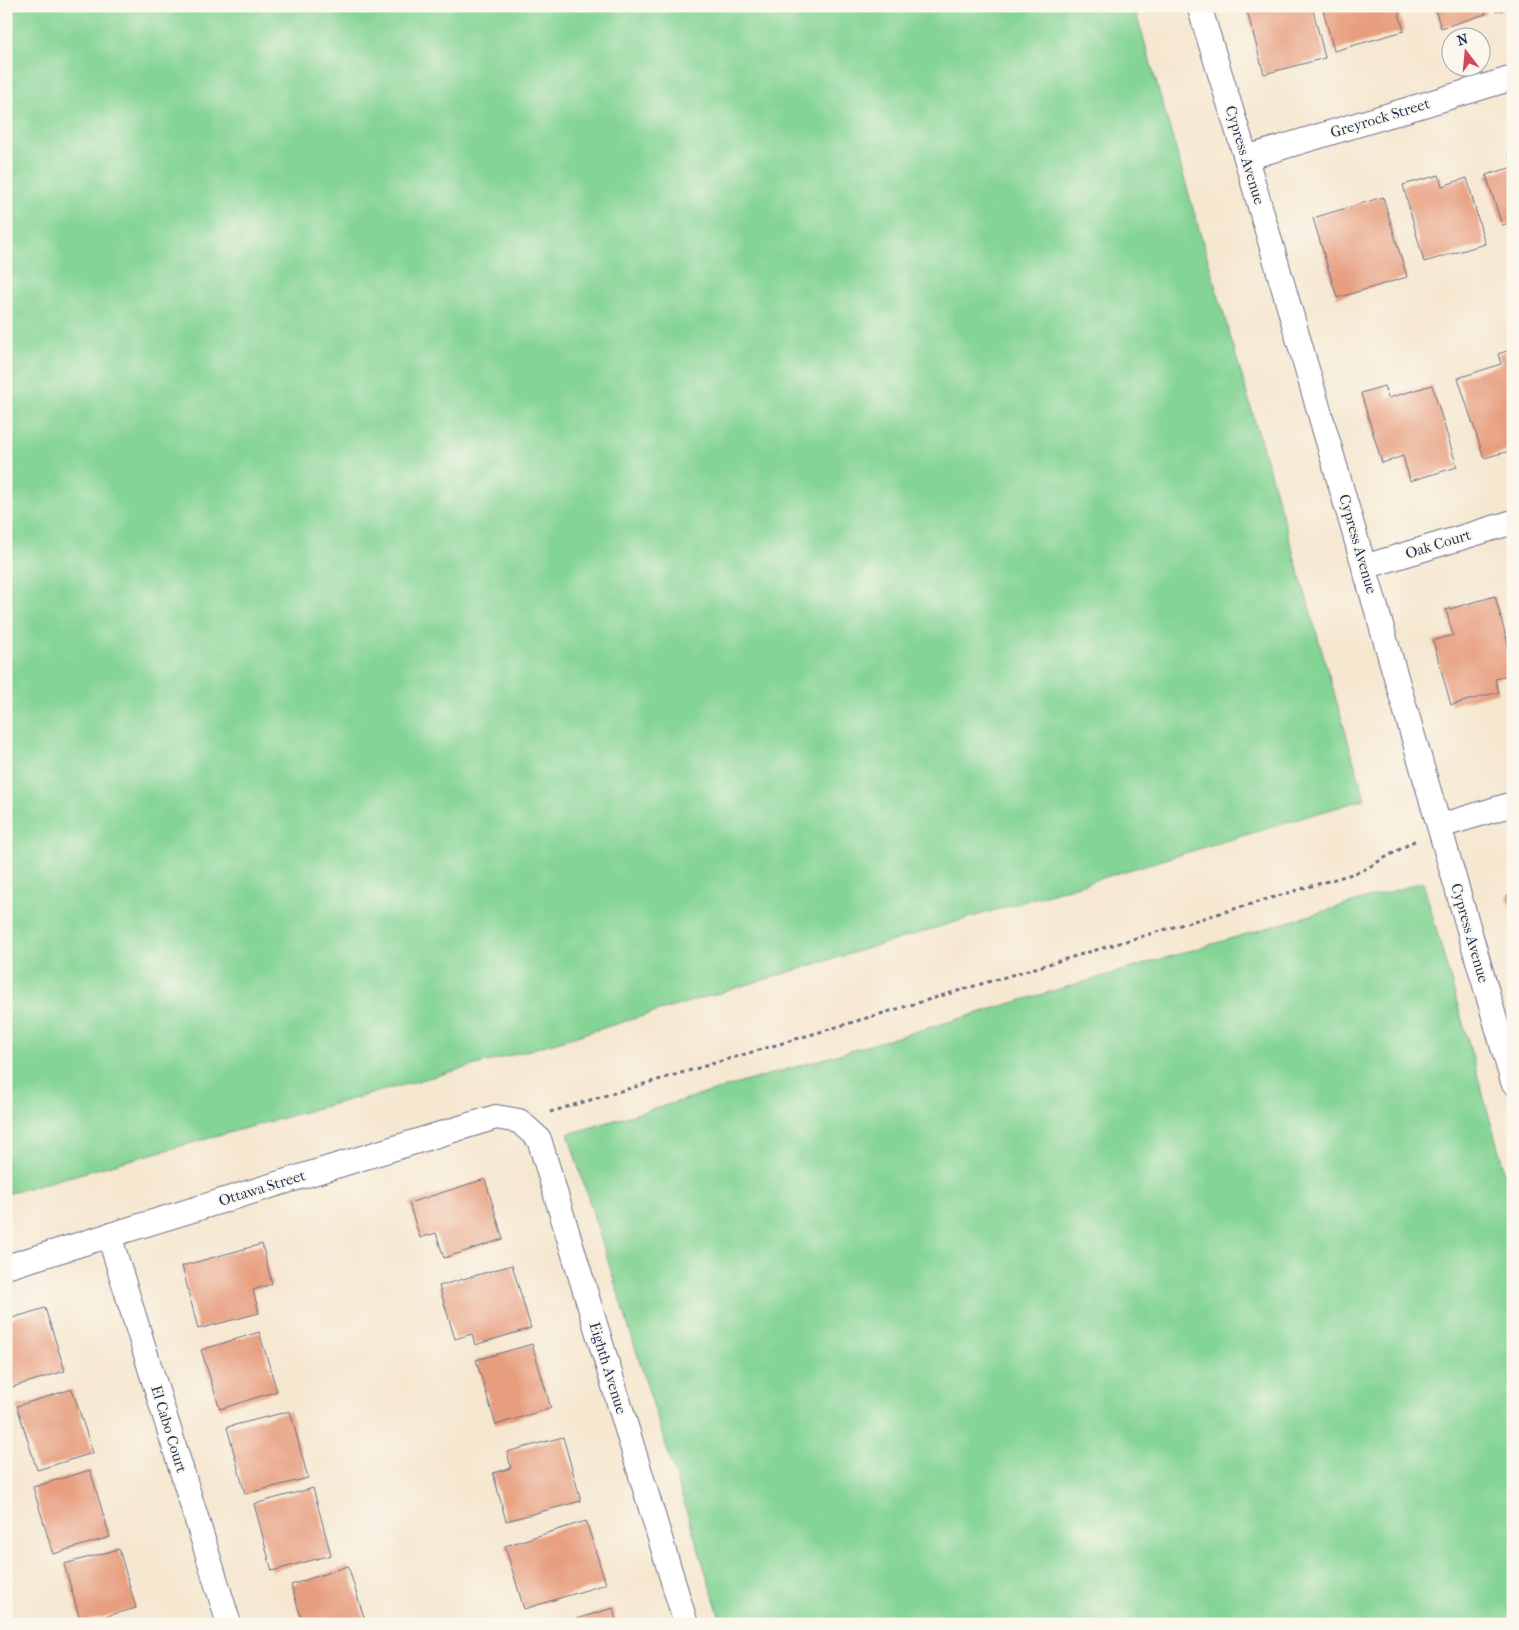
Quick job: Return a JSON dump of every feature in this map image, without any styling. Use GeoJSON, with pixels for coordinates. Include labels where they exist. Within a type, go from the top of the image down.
{"type":"FeatureCollection","features":[{"type":"Feature","properties":{"kind":"street","name":"Cypress Avenue"},"geometry":{"type":"LineString","coordinates":[[1199,6],[1246,158],[1513,1082]]}},
{"type":"Feature","properties":{"kind":"street","name":"Greyrock Street"},"geometry":{"type":"LineString","coordinates":[[1246,158],[1513,78]]}},
{"type":"Feature","properties":{"kind":"street","name":"Oak Court"},"geometry":{"type":"LineString","coordinates":[[1364,567],[1513,522]]}},
{"type":"Feature","properties":{"kind":"street"},"geometry":{"type":"LineString","coordinates":[[1440,826],[1513,804]]}},
{"type":"Feature","properties":{"kind":"street","name":"Ottawa Street"},"geometry":{"type":"LineString","coordinates":[[6,1266],[496,1117],[518,1121]]}},
{"type":"Feature","properties":{"kind":"street","name":"Eighth Avenue"},"geometry":{"type":"LineString","coordinates":[[518,1121],[539,1139],[686,1624]]}},
{"type":"Feature","properties":{"kind":"street","name":"El Cabo Court"},"geometry":{"type":"LineString","coordinates":[[109,1235],[229,1624]]}},
{"type":"Feature","properties":{"kind":"path"},"geometry":{"type":"LineString","coordinates":[[518,1121],[1362,871],[1440,826]]}},
{"type":"Feature","properties":{"kind":"green space"},"geometry":{"type":"Polygon","coordinates":[[[6,6],[1134,6],[1365,799],[523,1052],[6,1194],[6,6]]]}},
{"type":"Feature","properties":{"kind":"green space"},"geometry":{"type":"Polygon","coordinates":[[[1423,882],[1513,1201],[1513,1624],[722,1624],[568,1134],[1423,882]]]}},
{"type":"Feature","properties":{"kind":"building"},"geometry":{"type":"Polygon","coordinates":[[[1312,6],[1325,58],[1264,74],[1246,7],[1312,6]]]}},
{"type":"Feature","properties":{"kind":"building"},"geometry":{"type":"Polygon","coordinates":[[[1322,6],[1397,6],[1404,31],[1334,51],[1322,6]]]}},
{"type":"Feature","properties":{"kind":"building"},"geometry":{"type":"Polygon","coordinates":[[[1434,6],[1484,6],[1486,14],[1441,28],[1434,6]]]}},
{"type":"Feature","properties":{"kind":"building"},"geometry":{"type":"Polygon","coordinates":[[[1494,6],[1512,6],[1512,7],[1496,12],[1494,6]]]}},
{"type":"Feature","properties":{"kind":"building"},"geometry":{"type":"Polygon","coordinates":[[[1513,153],[1513,166],[1512,166],[1509,154],[1513,153]]]}},
{"type":"Feature","properties":{"kind":"building"},"geometry":{"type":"Polygon","coordinates":[[[1513,167],[1513,222],[1502,225],[1486,175],[1513,167]]]}},
{"type":"Feature","properties":{"kind":"building"},"geometry":{"type":"Polygon","coordinates":[[[1439,175],[1442,186],[1467,178],[1485,244],[1424,262],[1403,185],[1439,175]]]}},
{"type":"Feature","properties":{"kind":"building"},"geometry":{"type":"Polygon","coordinates":[[[1383,197],[1407,277],[1337,298],[1313,218],[1383,197]]]}},
{"type":"Feature","properties":{"kind":"building"},"geometry":{"type":"Polygon","coordinates":[[[1513,349],[1513,450],[1484,458],[1458,378],[1501,364],[1498,354],[1513,349]]]}},
{"type":"Feature","properties":{"kind":"building"},"geometry":{"type":"Polygon","coordinates":[[[1432,385],[1457,467],[1410,481],[1403,456],[1382,463],[1361,393],[1384,386],[1388,398],[1432,385]]]}},
{"type":"Feature","properties":{"kind":"building"},"geometry":{"type":"Polygon","coordinates":[[[1495,596],[1513,663],[1513,674],[1495,679],[1499,692],[1451,705],[1433,641],[1453,635],[1446,610],[1495,596]]]}},
{"type":"Feature","properties":{"kind":"building"},"geometry":{"type":"Polygon","coordinates":[[[1513,894],[1513,915],[1512,915],[1507,895],[1513,894]]]}},
{"type":"Feature","properties":{"kind":"building"},"geometry":{"type":"Polygon","coordinates":[[[485,1179],[503,1239],[444,1258],[436,1233],[420,1238],[409,1203],[485,1179]]]}},
{"type":"Feature","properties":{"kind":"building"},"geometry":{"type":"Polygon","coordinates":[[[262,1244],[272,1284],[253,1290],[259,1313],[198,1329],[182,1266],[262,1244]]]}},
{"type":"Feature","properties":{"kind":"building"},"geometry":{"type":"Polygon","coordinates":[[[512,1265],[531,1328],[475,1345],[472,1334],[455,1339],[439,1286],[512,1265]]]}},
{"type":"Feature","properties":{"kind":"building"},"geometry":{"type":"Polygon","coordinates":[[[45,1308],[65,1371],[6,1389],[6,1320],[45,1308]]]}},
{"type":"Feature","properties":{"kind":"building"},"geometry":{"type":"Polygon","coordinates":[[[259,1332],[277,1391],[220,1409],[201,1350],[259,1332]]]}},
{"type":"Feature","properties":{"kind":"building"},"geometry":{"type":"Polygon","coordinates":[[[532,1344],[551,1408],[496,1425],[476,1360],[532,1344]]]}},
{"type":"Feature","properties":{"kind":"building"},"geometry":{"type":"Polygon","coordinates":[[[72,1389],[93,1453],[37,1470],[17,1406],[72,1389]]]}},
{"type":"Feature","properties":{"kind":"building"},"geometry":{"type":"Polygon","coordinates":[[[290,1411],[308,1478],[245,1494],[227,1427],[290,1411]]]}},
{"type":"Feature","properties":{"kind":"building"},"geometry":{"type":"Polygon","coordinates":[[[563,1437],[581,1501],[506,1521],[493,1473],[511,1468],[507,1452],[563,1437]]]}},
{"type":"Feature","properties":{"kind":"building"},"geometry":{"type":"Polygon","coordinates":[[[90,1470],[110,1537],[53,1554],[33,1487],[90,1470]]]}},
{"type":"Feature","properties":{"kind":"building"},"geometry":{"type":"Polygon","coordinates":[[[313,1488],[331,1555],[272,1571],[254,1504],[313,1488]]]}},
{"type":"Feature","properties":{"kind":"building"},"geometry":{"type":"Polygon","coordinates":[[[586,1521],[606,1584],[524,1609],[505,1546],[586,1521]]]}},
{"type":"Feature","properties":{"kind":"building"},"geometry":{"type":"Polygon","coordinates":[[[119,1549],[136,1608],[81,1623],[64,1564],[119,1549]]]}},
{"type":"Feature","properties":{"kind":"building"},"geometry":{"type":"Polygon","coordinates":[[[348,1566],[366,1624],[303,1624],[291,1585],[348,1566]]]}},
{"type":"Feature","properties":{"kind":"building"},"geometry":{"type":"Polygon","coordinates":[[[613,1608],[617,1624],[562,1624],[562,1623],[613,1608]]]}}]}
